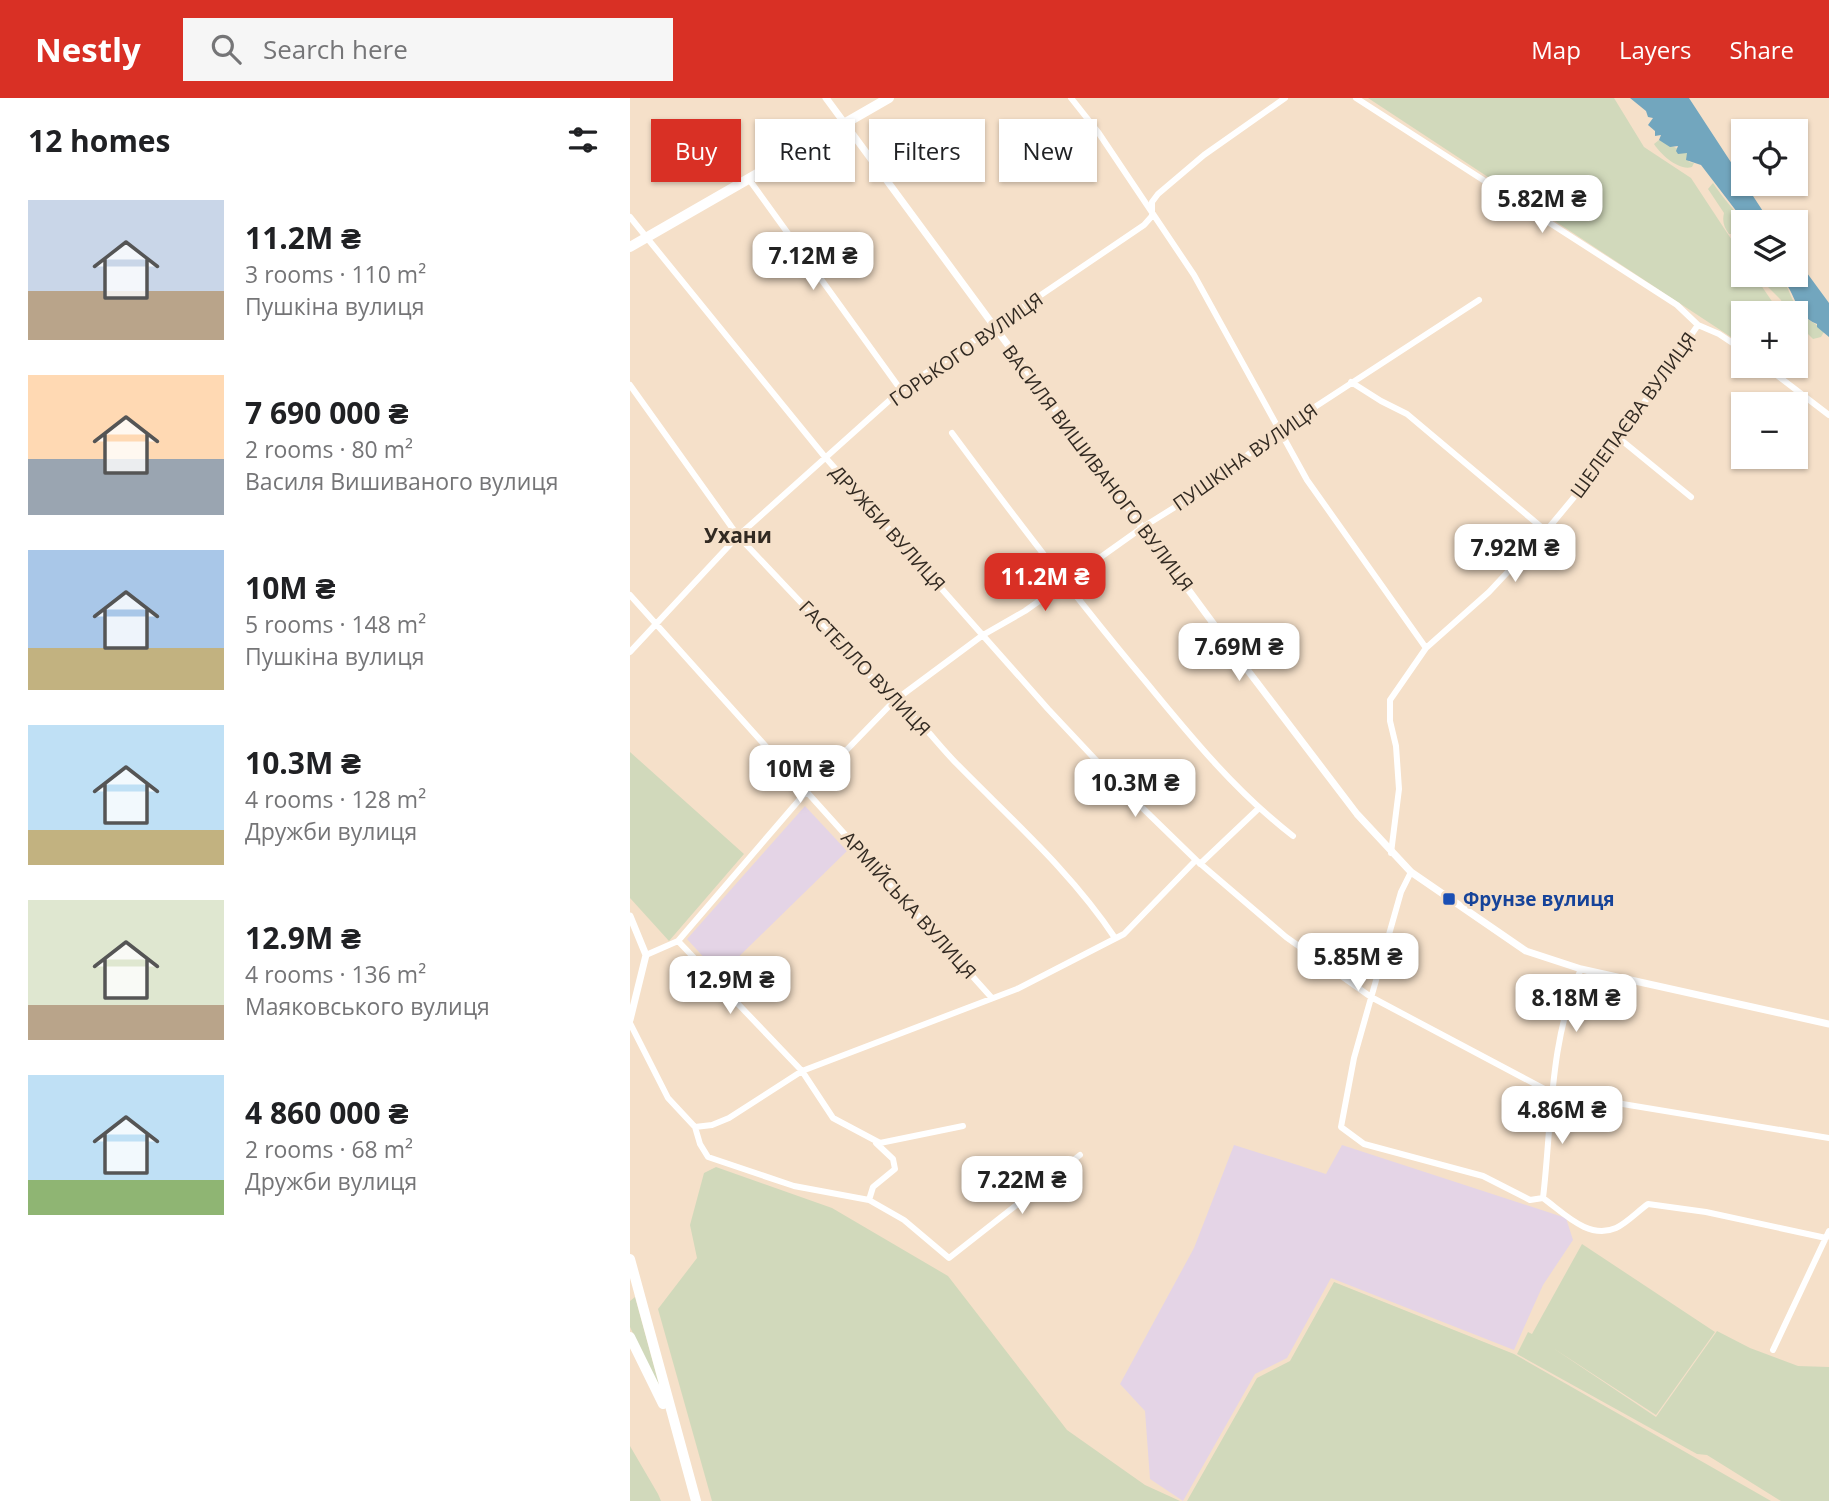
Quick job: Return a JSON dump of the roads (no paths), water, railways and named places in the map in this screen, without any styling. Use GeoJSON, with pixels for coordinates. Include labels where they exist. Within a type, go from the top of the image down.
{"type":"FeatureCollection","features":[{"type":"Feature","properties":{"kind":"main road"},"geometry":{"type":"LineString","coordinates":[[852,119],[889,98]]}},
{"type":"Feature","properties":{"kind":"main road"},"geometry":{"type":"LineString","coordinates":[[630,247],[755,173]]}},
{"type":"Feature","properties":{"kind":"main road"},"geometry":{"type":"LineString","coordinates":[[630,1259],[696,1501]]}},
{"type":"Feature","properties":{"kind":"main road"},"geometry":{"type":"LineString","coordinates":[[630,1297],[637,1287]]}},
{"type":"Feature","properties":{"kind":"main road"},"geometry":{"type":"LineString","coordinates":[[630,1337],[674,1426]]}},
{"type":"Feature","properties":{"kind":"street","name":"ВАСИЛЯ ВИШИВАНОГО ВУЛИЦЯ"},"geometry":{"type":"LineString","coordinates":[[826,98],[842,119]]}},
{"type":"Feature","properties":{"kind":"street"},"geometry":{"type":"LineString","coordinates":[[1071,98],[1098,132],[1194,275],[1263,396],[1278,431],[1335,521],[1426,648]]}},
{"type":"Feature","properties":{"kind":"street","name":"ГОРЬКОГО ВУЛИЦЯ"},"geometry":{"type":"LineString","coordinates":[[630,652],[738,536],[901,390],[1144,225],[1152,216],[1152,202],[1158,194],[1204,155],[1285,98]]}},
{"type":"Feature","properties":{"kind":"street"},"geometry":{"type":"LineString","coordinates":[[1356,98],[1676,305],[1698,325],[1731,343]]}},
{"type":"Feature","properties":{"kind":"street","name":"ВАСИЛЯ ВИШИВАНОГО ВУЛИЦЯ"},"geometry":{"type":"LineString","coordinates":[[855,137],[1257,683],[1357,814],[1411,872],[1526,951],[1580,969],[1829,1024]]}},
{"type":"Feature","properties":{"kind":"street"},"geometry":{"type":"LineString","coordinates":[[748,177],[901,390]]}},
{"type":"Feature","properties":{"kind":"street","name":"ДРУЖБИ ВУЛИЦЯ"},"geometry":{"type":"LineString","coordinates":[[630,217],[825,457],[1124,790],[1198,862],[1286,937],[1371,997],[1550,1092],[1829,1138]]}},
{"type":"Feature","properties":{"kind":"street","name":"ПУШКІНА ВУЛИЦЯ"},"geometry":{"type":"LineString","coordinates":[[646,955],[678,941],[806,792],[894,701],[983,635],[1025,611],[1143,527],[1204,489],[1278,431],[1479,300]]}},
{"type":"Feature","properties":{"kind":"street","name":"ШЕЛЕПАЄВА ВУЛИЦЯ"},"geometry":{"type":"LineString","coordinates":[[1391,853],[1399,789],[1396,746],[1390,721],[1390,700],[1426,648],[1489,592],[1546,531],[1620,439],[1698,325]]}},
{"type":"Feature","properties":{"kind":"street"},"geometry":{"type":"LineString","coordinates":[[1781,378],[1829,415]]}},
{"type":"Feature","properties":{"kind":"street"},"geometry":{"type":"LineString","coordinates":[[1351,382],[1407,414],[1546,531]]}},
{"type":"Feature","properties":{"kind":"street","name":"ГАСТЕЛЛО ВУЛИЦЯ"},"geometry":{"type":"LineString","coordinates":[[630,385],[738,536],[894,701],[913,713],[943,750],[1068,876],[1115,938]]}},
{"type":"Feature","properties":{"kind":"street"},"geometry":{"type":"LineString","coordinates":[[952,433],[1063,583],[1165,706],[1258,809],[1293,836]]}},
{"type":"Feature","properties":{"kind":"street"},"geometry":{"type":"LineString","coordinates":[[1620,439],[1691,497]]}},
{"type":"Feature","properties":{"kind":"street","name":"АРМІЙСЬКА ВУЛИЦЯ"},"geometry":{"type":"LineString","coordinates":[[630,595],[654,625],[991,997]]}},
{"type":"Feature","properties":{"kind":"street"},"geometry":{"type":"LineString","coordinates":[[695,1127],[712,1125],[729,1118],[802,1071],[1017,989],[1124,934],[1198,862],[1258,809]]}},
{"type":"Feature","properties":{"kind":"street"},"geometry":{"type":"LineString","coordinates":[[1411,872],[1401,892],[1354,1058],[1341,1126],[1364,1144],[1482,1176],[1530,1200],[1543,1198],[1581,1226],[1594,1232],[1616,1228],[1648,1204],[1827,1234],[1773,1350]]}},
{"type":"Feature","properties":{"kind":"street"},"geometry":{"type":"LineString","coordinates":[[630,916],[646,955],[630,1022],[668,1098],[695,1127],[700,1144],[708,1157],[794,1186],[869,1199],[904,1220],[949,1258],[1080,1155]]}},
{"type":"Feature","properties":{"kind":"street"},"geometry":{"type":"LineString","coordinates":[[678,941],[802,1071],[833,1118],[884,1148],[893,1159],[895,1169],[873,1187],[869,1199]]}},
{"type":"Feature","properties":{"kind":"street"},"geometry":{"type":"LineString","coordinates":[[1543,1198],[1549,1147],[1550,1092],[1571,990],[1580,969]]}},
{"type":"Feature","properties":{"kind":"street"},"geometry":{"type":"LineString","coordinates":[[865,1136],[880,1143],[963,1126]]}},
{"type":"Feature","properties":{"kind":"water"},"geometry":{"type":"Polygon","coordinates":[[[1630,98],[1689,98],[1731,162],[1731,196],[1753,196],[1762,210],[1735,210],[1701,165],[1686,160],[1687,153],[1678,154],[1678,146],[1670,147],[1659,140],[1661,135],[1655,136],[1655,131],[1648,125],[1653,118],[1648,117],[1646,111],[1630,98]]]}},
{"type":"Feature","properties":{"kind":"water"},"geometry":{"type":"Polygon","coordinates":[[[1808,274],[1829,303],[1829,337],[1808,318],[1808,301],[1795,301],[1788,287],[1808,287],[1808,274]]]}},
{"type":"Feature","properties":{"kind":"place","name":"Фрунзе вулиця"},"geometry":{"type":"Point","coordinates":[1449,899]}},
{"type":"Feature","properties":{"kind":"district","name":"Ухани"},"geometry":{"type":"Point","coordinates":[738,536]}}]}
